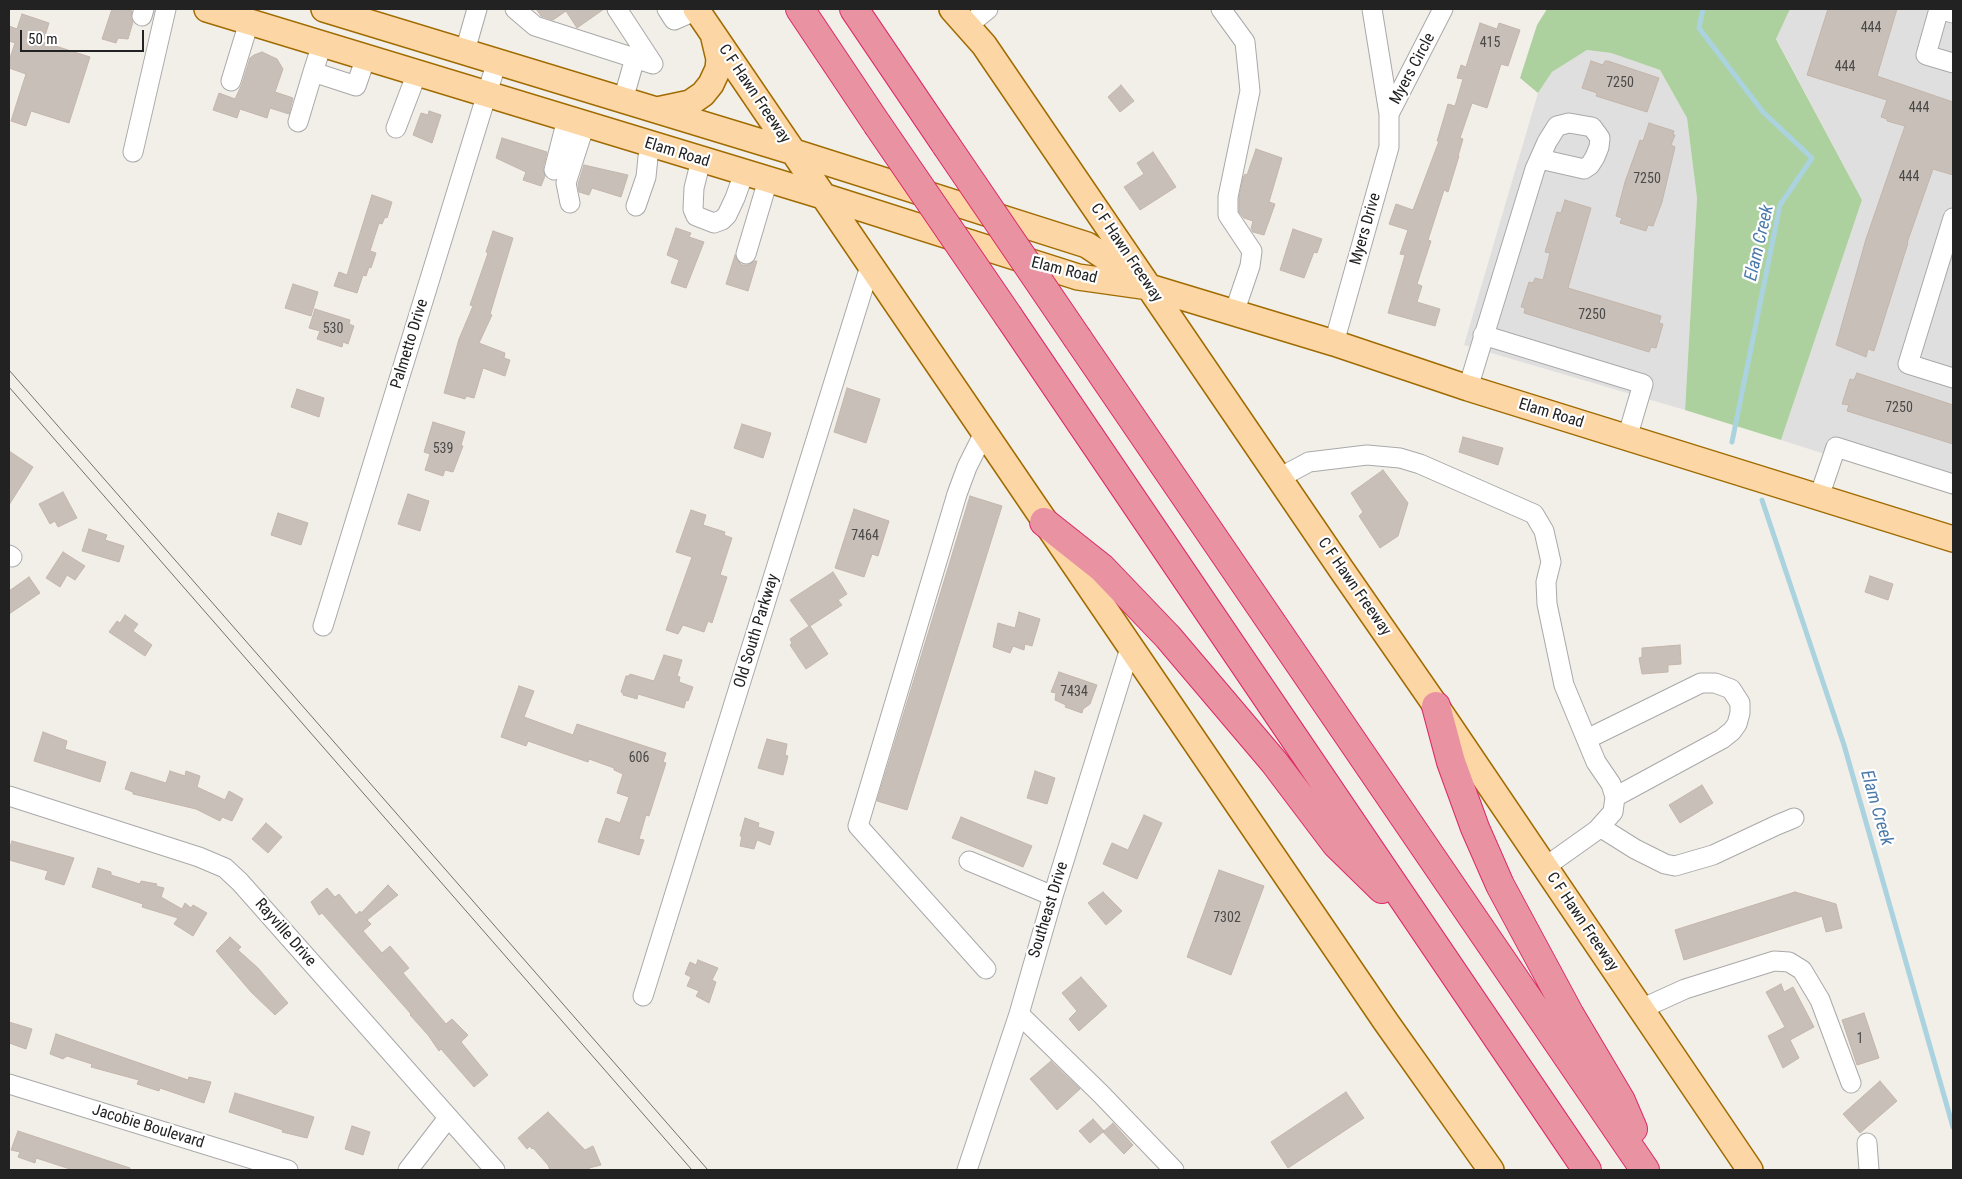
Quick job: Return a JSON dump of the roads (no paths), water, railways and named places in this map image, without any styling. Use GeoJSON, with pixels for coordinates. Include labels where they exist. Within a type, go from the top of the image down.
{"type":"FeatureCollection","features":[{"type":"Feature","properties":{"kind":"highway"},"geometry":{"type":"LineString","coordinates":[[800,9],[1587,1170]]}},
{"type":"Feature","properties":{"kind":"highway"},"geometry":{"type":"LineString","coordinates":[[854,9],[1645,1170]]}},
{"type":"Feature","properties":{"kind":"highway"},"geometry":{"type":"LineString","coordinates":[[1044,522],[1102,568],[1168,637],[1274,762],[1336,844],[1420,925]]}},
{"type":"Feature","properties":{"kind":"highway"},"geometry":{"type":"LineString","coordinates":[[1436,706],[1452,762],[1475,828],[1500,885],[1570,1015],[1621,1101],[1649,1170]]}},
{"type":"Feature","properties":{"kind":"main road","name":"Elam Road"},"geometry":{"type":"LineString","coordinates":[[207,9],[259,19],[322,44],[768,180],[1078,278],[1149,287],[1953,539]]}},
{"type":"Feature","properties":{"kind":"main road","name":"Elam Road"},"geometry":{"type":"LineString","coordinates":[[324,9],[794,152],[1087,245],[1149,287]]}},
{"type":"Feature","properties":{"kind":"main road","name":"C F Hawn Freeway"},"geometry":{"type":"LineString","coordinates":[[696,9],[1380,1014],[1490,1170]]}},
{"type":"Feature","properties":{"kind":"main road","name":"C F Hawn Freeway"},"geometry":{"type":"LineString","coordinates":[[960,17],[984,45],[1278,478],[1436,706],[1750,1170]]}},
{"type":"Feature","properties":{"kind":"main road"},"geometry":{"type":"LineString","coordinates":[[657,110],[690,103],[703,94],[711,84],[718,69],[719,59],[713,34]]}},
{"type":"Feature","properties":{"kind":"street"},"geometry":{"type":"LineString","coordinates":[[133,152],[166,9]]}},
{"type":"Feature","properties":{"kind":"street"},"geometry":{"type":"LineString","coordinates":[[465,51],[477,9]]}},
{"type":"Feature","properties":{"kind":"street"},"geometry":{"type":"LineString","coordinates":[[515,9],[535,26],[653,64],[617,9]]}},
{"type":"Feature","properties":{"kind":"street"},"geometry":{"type":"LineString","coordinates":[[667,9],[674,20],[696,9]]}},
{"type":"Feature","properties":{"kind":"street"},"geometry":{"type":"LineString","coordinates":[[960,17],[988,9]]}},
{"type":"Feature","properties":{"kind":"street"},"geometry":{"type":"LineString","coordinates":[[1221,9],[1245,42],[1250,91],[1228,197],[1228,215],[1252,251],[1250,266],[1234,313]]}},
{"type":"Feature","properties":{"kind":"street","name":"Myers Circle"},"geometry":{"type":"LineString","coordinates":[[1372,9],[1390,114]]}},
{"type":"Feature","properties":{"kind":"street","name":"Myers Circle"},"geometry":{"type":"LineString","coordinates":[[1390,114],[1443,9]]}},
{"type":"Feature","properties":{"kind":"street"},"geometry":{"type":"LineString","coordinates":[[1953,13],[1939,9],[1926,55],[1953,63]]}},
{"type":"Feature","properties":{"kind":"street"},"geometry":{"type":"LineString","coordinates":[[231,81],[259,19]]}},
{"type":"Feature","properties":{"kind":"street"},"geometry":{"type":"LineString","coordinates":[[298,122],[322,44]]}},
{"type":"Feature","properties":{"kind":"street"},"geometry":{"type":"LineString","coordinates":[[313,72],[356,86],[366,57]]}},
{"type":"Feature","properties":{"kind":"street"},"geometry":{"type":"LineString","coordinates":[[623,100],[635,58]]}},
{"type":"Feature","properties":{"kind":"street","name":"Palmetto Drive"},"geometry":{"type":"LineString","coordinates":[[323,626],[498,61]]}},
{"type":"Feature","properties":{"kind":"street"},"geometry":{"type":"LineString","coordinates":[[396,128],[417,73]]}},
{"type":"Feature","properties":{"kind":"street","name":"Myers Drive"},"geometry":{"type":"LineString","coordinates":[[1334,344],[1389,147],[1390,114]]}},
{"type":"Feature","properties":{"kind":"street"},"geometry":{"type":"LineString","coordinates":[[554,170],[576,122]]}},
{"type":"Feature","properties":{"kind":"street"},"geometry":{"type":"LineString","coordinates":[[570,203],[566,184],[576,122]]}},
{"type":"Feature","properties":{"kind":"street"},"geometry":{"type":"LineString","coordinates":[[636,206],[646,177],[648,157],[652,145]]}},
{"type":"Feature","properties":{"kind":"street"},"geometry":{"type":"LineString","coordinates":[[1468,388],[1483,335],[1540,158]]}},
{"type":"Feature","properties":{"kind":"street"},"geometry":{"type":"LineString","coordinates":[[701,160],[694,188],[693,209],[696,216],[714,223],[722,220],[727,215],[744,173]]}},
{"type":"Feature","properties":{"kind":"street"},"geometry":{"type":"LineString","coordinates":[[746,254],[768,180]]}},
{"type":"Feature","properties":{"kind":"street"},"geometry":{"type":"LineString","coordinates":[[1953,218],[1947,260],[1908,364],[1953,378]]}},
{"type":"Feature","properties":{"kind":"street","name":"Old South Parkway"},"geometry":{"type":"LineString","coordinates":[[643,996],[870,266]]}},
{"type":"Feature","properties":{"kind":"street"},"geometry":{"type":"LineString","coordinates":[[1483,335],[1643,384],[1627,438]]}},
{"type":"Feature","properties":{"kind":"street"},"geometry":{"type":"LineString","coordinates":[[984,433],[967,467],[957,494],[858,826],[986,969]]}},
{"type":"Feature","properties":{"kind":"street"},"geometry":{"type":"LineString","coordinates":[[1819,497],[1836,447],[1953,484]]}},
{"type":"Feature","properties":{"kind":"street"},"geometry":{"type":"LineString","coordinates":[[1278,478],[1309,462],[1367,455],[1400,458],[1420,464],[1534,514],[1544,531],[1551,562],[1546,582],[1547,604],[1564,685],[1596,762],[1611,784],[1615,797],[1613,812],[1600,827],[1545,867]]}},
{"type":"Feature","properties":{"kind":"street","name":"Southeast Drive"},"geometry":{"type":"LineString","coordinates":[[967,1170],[1018,1014],[1130,648]]}},
{"type":"Feature","properties":{"kind":"street"},"geometry":{"type":"LineString","coordinates":[[1587,739],[1701,683],[1715,683],[1731,689],[1740,703],[1737,724],[1722,739],[1615,797]]}},
{"type":"Feature","properties":{"kind":"street","name":"Rayville Drive"},"geometry":{"type":"LineString","coordinates":[[9,796],[199,856],[225,868],[240,882],[495,1170]]}},
{"type":"Feature","properties":{"kind":"street"},"geometry":{"type":"LineString","coordinates":[[1600,827],[1635,849],[1665,864],[1675,866],[1713,856],[1777,824],[1794,818]]}},
{"type":"Feature","properties":{"kind":"street"},"geometry":{"type":"LineString","coordinates":[[969,861],[1053,896]]}},
{"type":"Feature","properties":{"kind":"street"},"geometry":{"type":"LineString","coordinates":[[1641,1009],[1685,989],[1774,961],[1789,962],[1802,970],[1820,1000],[1851,1083]]}},
{"type":"Feature","properties":{"kind":"street"},"geometry":{"type":"LineString","coordinates":[[1018,1014],[1101,1094],[1174,1170]]}},
{"type":"Feature","properties":{"kind":"street","name":"Jacobie Boulevard"},"geometry":{"type":"LineString","coordinates":[[9,1084],[288,1170]]}},
{"type":"Feature","properties":{"kind":"street"},"geometry":{"type":"LineString","coordinates":[[408,1170],[448,1118]]}},
{"type":"Feature","properties":{"kind":"street"},"geometry":{"type":"LineString","coordinates":[[1867,1143],[1869,1170]]}},
{"type":"Feature","properties":{"kind":"waterway","name":"Elam Creek"},"geometry":{"type":"LineString","coordinates":[[1703,9],[1699,28],[1763,112],[1812,158],[1780,205],[1732,442]]}},
{"type":"Feature","properties":{"kind":"waterway","name":"Elam Creek"},"geometry":{"type":"LineString","coordinates":[[1762,500],[1844,745],[1953,1127]]}},
{"type":"Feature","properties":{"kind":"tram line"},"geometry":{"type":"LineString","coordinates":[[9,370],[708,1170]]}},
{"type":"Feature","properties":{"kind":"tram line"},"geometry":{"type":"LineString","coordinates":[[9,387],[692,1170]]}}]}
